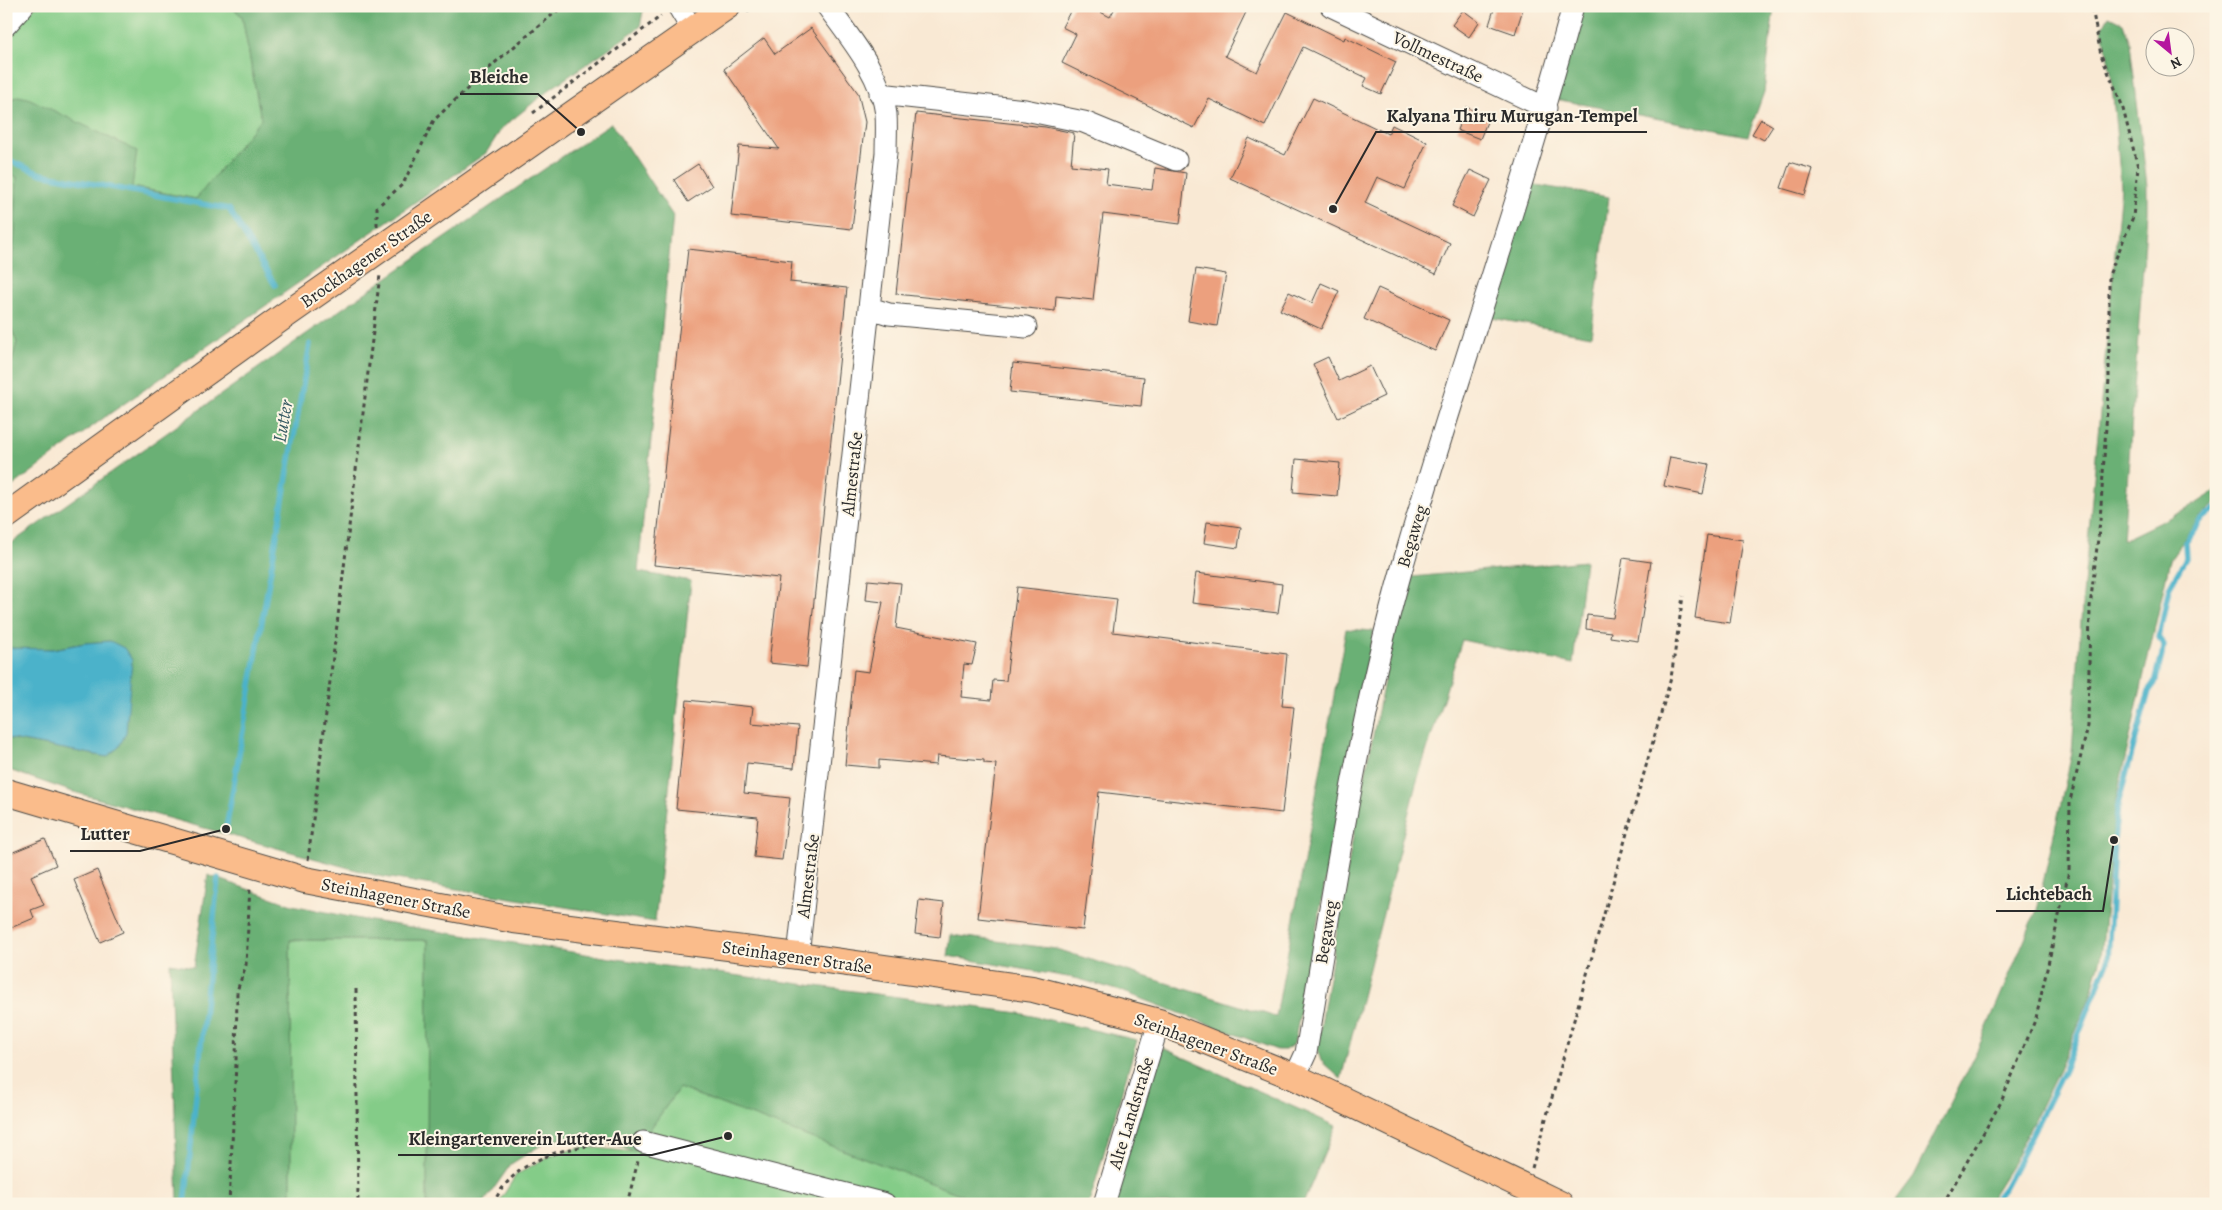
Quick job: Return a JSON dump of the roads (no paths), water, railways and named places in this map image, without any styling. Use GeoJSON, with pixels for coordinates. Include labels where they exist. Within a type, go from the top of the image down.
{"type":"FeatureCollection","features":[{"type":"Feature","properties":{"kind":"main road","name":"Brockhagener Straße"},"geometry":{"type":"LineString","coordinates":[[6,516],[280,319],[727,6]]}},
{"type":"Feature","properties":{"kind":"main road","name":"Steinhagener Straße"},"geometry":{"type":"LineString","coordinates":[[6,792],[305,880],[514,920],[798,956],[1033,989],[1158,1022],[1295,1077],[1560,1204]]}},
{"type":"Feature","properties":{"kind":"street"},"geometry":{"type":"LineString","coordinates":[[6,25],[23,6]]}},
{"type":"Feature","properties":{"kind":"street"},"geometry":{"type":"LineString","coordinates":[[678,6],[693,31]]}},
{"type":"Feature","properties":{"kind":"street","name":"Almestraße"},"geometry":{"type":"LineString","coordinates":[[798,956],[886,153],[886,114],[876,80],[827,6]]}},
{"type":"Feature","properties":{"kind":"street","name":"Vollmestraße"},"geometry":{"type":"LineString","coordinates":[[1331,6],[1546,108]]}},
{"type":"Feature","properties":{"kind":"street","name":"Begaweg"},"geometry":{"type":"LineString","coordinates":[[1295,1077],[1306,1054],[1351,784],[1402,570],[1478,320],[1546,108],[1573,6]]}},
{"type":"Feature","properties":{"kind":"street"},"geometry":{"type":"LineString","coordinates":[[880,94],[1025,110],[1084,122],[1176,160]]}},
{"type":"Feature","properties":{"kind":"street"},"geometry":{"type":"LineString","coordinates":[[870,308],[889,314],[1026,327]]}},
{"type":"Feature","properties":{"kind":"street","name":"Alte Landstraße"},"geometry":{"type":"LineString","coordinates":[[1104,1204],[1158,1022]]}},
{"type":"Feature","properties":{"kind":"street"},"geometry":{"type":"LineString","coordinates":[[643,1142],[885,1204]]}},
{"type":"Feature","properties":{"kind":"water"},"geometry":{"type":"Polygon","coordinates":[[[110,641],[124,648],[132,660],[126,733],[119,747],[107,757],[6,738],[6,648],[53,649],[110,641]]]}},
{"type":"Feature","properties":{"kind":"waterway","name":"Lutter"},"geometry":{"type":"LineString","coordinates":[[6,159],[41,174],[229,209],[275,285]]}},
{"type":"Feature","properties":{"kind":"waterway","name":"Lutter"},"geometry":{"type":"LineString","coordinates":[[226,829],[310,344]]}},
{"type":"Feature","properties":{"kind":"waterway"},"geometry":{"type":"LineString","coordinates":[[1991,1204],[2004,1188],[2016,1166],[2064,1070],[2108,961],[2114,840],[2118,804],[2149,691],[2155,683],[2162,655],[2163,645],[2159,637],[2169,588],[2186,558],[2185,543],[2199,522],[2216,508]]}},
{"type":"Feature","properties":{"kind":"waterway","name":"Lutter"},"geometry":{"type":"LineString","coordinates":[[185,1204],[218,878]]}},
{"type":"Feature","properties":{"kind":"place","name":"Bleiche"},"geometry":{"type":"Point","coordinates":[581,132]}},
{"type":"Feature","properties":{"kind":"place","name":"Kalyana Thiru Murugan-Tempel"},"geometry":{"type":"Point","coordinates":[1333,209]}},
{"type":"Feature","properties":{"kind":"place","name":"Lutter"},"geometry":{"type":"Point","coordinates":[226,829]}},
{"type":"Feature","properties":{"kind":"place","name":"Lichtebach"},"geometry":{"type":"Point","coordinates":[2114,840]}},
{"type":"Feature","properties":{"kind":"place","name":"Kleingartenverein Lutter-Aue"},"geometry":{"type":"Point","coordinates":[728,1136]}}]}
